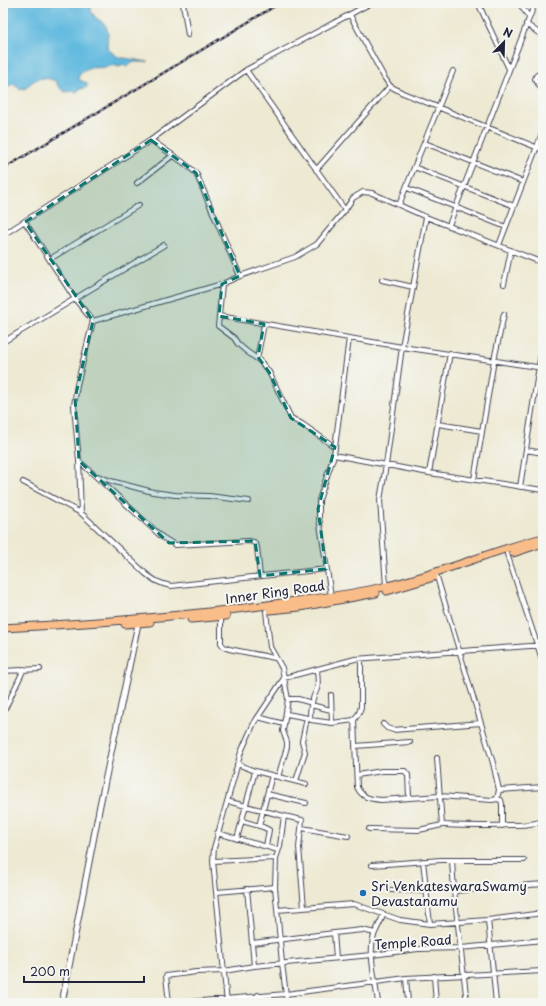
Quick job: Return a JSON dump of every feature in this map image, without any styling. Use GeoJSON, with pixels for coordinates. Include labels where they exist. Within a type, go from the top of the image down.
{"type":"FeatureCollection","features":[{"type":"Feature","properties":{"kind":"main road","name":"Inner Ring Road"},"geometry":{"type":"LineString","coordinates":[[3,629],[114,624],[231,611],[388,589],[440,571],[543,543]]}},
{"type":"Feature","properties":{"kind":"main road","name":"Inner Ring Road"},"geometry":{"type":"LineString","coordinates":[[140,621],[220,616],[300,607],[388,589],[437,577],[543,543]]}},
{"type":"Feature","properties":{"kind":"street"},"geometry":{"type":"LineString","coordinates":[[183,3],[188,35]]}},
{"type":"Feature","properties":{"kind":"street"},"geometry":{"type":"LineString","coordinates":[[3,235],[151,140],[246,70],[371,3]]}},
{"type":"Feature","properties":{"kind":"street"},"geometry":{"type":"LineString","coordinates":[[478,3],[509,69]]}},
{"type":"Feature","properties":{"kind":"street"},"geometry":{"type":"LineString","coordinates":[[519,3],[528,17]]}},
{"type":"Feature","properties":{"kind":"street"},"geometry":{"type":"LineString","coordinates":[[449,225],[528,17],[535,3]]}},
{"type":"Feature","properties":{"kind":"street"},"geometry":{"type":"LineString","coordinates":[[350,14],[380,71],[390,86],[438,108],[543,150]]}},
{"type":"Feature","properties":{"kind":"street"},"geometry":{"type":"LineString","coordinates":[[526,24],[543,36]]}},
{"type":"Feature","properties":{"kind":"street"},"geometry":{"type":"LineString","coordinates":[[246,70],[345,210]]}},
{"type":"Feature","properties":{"kind":"street"},"geometry":{"type":"LineString","coordinates":[[399,205],[453,71]]}},
{"type":"Feature","properties":{"kind":"street"},"geometry":{"type":"LineString","coordinates":[[543,71],[536,76],[535,79],[543,91]]}},
{"type":"Feature","properties":{"kind":"street"},"geometry":{"type":"LineString","coordinates":[[316,170],[390,86]]}},
{"type":"Feature","properties":{"kind":"street"},"geometry":{"type":"LineString","coordinates":[[499,245],[543,132]]}},
{"type":"Feature","properties":{"kind":"street"},"geometry":{"type":"LineString","coordinates":[[151,140],[196,173],[240,276]]}},
{"type":"Feature","properties":{"kind":"street"},"geometry":{"type":"LineString","coordinates":[[425,143],[523,182]]}},
{"type":"Feature","properties":{"kind":"street"},"geometry":{"type":"LineString","coordinates":[[137,183],[172,156]]}},
{"type":"Feature","properties":{"kind":"street"},"geometry":{"type":"LineString","coordinates":[[414,167],[514,206]]}},
{"type":"Feature","properties":{"kind":"street"},"geometry":{"type":"LineString","coordinates":[[407,188],[506,227]]}},
{"type":"Feature","properties":{"kind":"street"},"geometry":{"type":"LineString","coordinates":[[93,321],[222,284],[240,276],[295,257],[317,244],[353,198],[360,193],[367,192],[543,263]]}},
{"type":"Feature","properties":{"kind":"street"},"geometry":{"type":"LineString","coordinates":[[50,260],[139,204]]}},
{"type":"Feature","properties":{"kind":"street"},"geometry":{"type":"LineString","coordinates":[[388,589],[380,500],[402,346],[426,217]]}},
{"type":"Feature","properties":{"kind":"street"},"geometry":{"type":"LineString","coordinates":[[25,222],[75,299],[93,321]]}},
{"type":"Feature","properties":{"kind":"street"},"geometry":{"type":"LineString","coordinates":[[3,342],[164,245]]}},
{"type":"Feature","properties":{"kind":"street"},"geometry":{"type":"LineString","coordinates":[[504,284],[510,250]]}},
{"type":"Feature","properties":{"kind":"street"},"geometry":{"type":"LineString","coordinates":[[382,280],[413,287]]}},
{"type":"Feature","properties":{"kind":"street"},"geometry":{"type":"LineString","coordinates":[[222,284],[218,323],[220,328],[234,338],[238,344],[257,359],[269,372],[291,418],[335,447]]}},
{"type":"Feature","properties":{"kind":"street"},"geometry":{"type":"LineString","coordinates":[[474,480],[494,360],[504,314]]}},
{"type":"Feature","properties":{"kind":"street"},"geometry":{"type":"LineString","coordinates":[[219,316],[349,338],[541,367]]}},
{"type":"Feature","properties":{"kind":"street"},"geometry":{"type":"LineString","coordinates":[[80,512],[79,461],[74,406],[93,321]]}},
{"type":"Feature","properties":{"kind":"street"},"geometry":{"type":"LineString","coordinates":[[257,359],[264,324]]}},
{"type":"Feature","properties":{"kind":"street"},"geometry":{"type":"LineString","coordinates":[[331,596],[318,509],[319,500],[334,455],[349,338]]}},
{"type":"Feature","properties":{"kind":"street"},"geometry":{"type":"LineString","coordinates":[[520,487],[541,367],[543,341]]}},
{"type":"Feature","properties":{"kind":"street"},"geometry":{"type":"LineString","coordinates":[[429,473],[450,353]]}},
{"type":"Feature","properties":{"kind":"street"},"geometry":{"type":"LineString","coordinates":[[438,424],[482,431]]}},
{"type":"Feature","properties":{"kind":"street"},"geometry":{"type":"LineString","coordinates":[[526,450],[543,453]]}},
{"type":"Feature","properties":{"kind":"street"},"geometry":{"type":"LineString","coordinates":[[334,455],[429,473],[543,490]]}},
{"type":"Feature","properties":{"kind":"street"},"geometry":{"type":"LineString","coordinates":[[79,461],[169,543],[180,545],[241,541],[254,542],[257,547],[260,576]]}},
{"type":"Feature","properties":{"kind":"street"},"geometry":{"type":"LineString","coordinates":[[95,475],[111,481],[153,492],[176,495],[209,496],[249,501]]}},
{"type":"Feature","properties":{"kind":"street"},"geometry":{"type":"LineString","coordinates":[[23,482],[80,512],[146,574],[162,584],[171,586],[326,569]]}},
{"type":"Feature","properties":{"kind":"street"},"geometry":{"type":"LineString","coordinates":[[507,554],[543,662]]}},
{"type":"Feature","properties":{"kind":"street"},"geometry":{"type":"LineString","coordinates":[[437,577],[493,764],[499,790],[497,799]]}},
{"type":"Feature","properties":{"kind":"street"},"geometry":{"type":"LineString","coordinates":[[266,611],[270,647],[282,668],[288,699],[283,732],[287,742],[287,747],[278,777]]}},
{"type":"Feature","properties":{"kind":"street"},"geometry":{"type":"LineString","coordinates":[[220,616],[221,643],[224,647],[229,650],[275,658]]}},
{"type":"Feature","properties":{"kind":"street"},"geometry":{"type":"LineString","coordinates":[[62,1003],[100,805],[140,621]]}},
{"type":"Feature","properties":{"kind":"street"},"geometry":{"type":"LineString","coordinates":[[227,1001],[213,861],[214,848],[237,764],[251,730],[284,678],[355,659],[543,646]]}},
{"type":"Feature","properties":{"kind":"street"},"geometry":{"type":"LineString","coordinates":[[361,659],[360,707],[359,713],[354,720],[357,787],[359,792],[371,799],[381,800],[440,796],[492,800],[497,799],[500,800],[502,804],[502,826]]}},
{"type":"Feature","properties":{"kind":"street"},"geometry":{"type":"LineString","coordinates":[[3,713],[24,669]]}},
{"type":"Feature","properties":{"kind":"street"},"geometry":{"type":"LineString","coordinates":[[3,671],[40,669]]}},
{"type":"Feature","properties":{"kind":"street"},"geometry":{"type":"LineString","coordinates":[[296,781],[305,752],[302,741],[314,692],[317,687],[317,669]]}},
{"type":"Feature","properties":{"kind":"street"},"geometry":{"type":"LineString","coordinates":[[331,695],[332,723]]}},
{"type":"Feature","properties":{"kind":"street"},"geometry":{"type":"LineString","coordinates":[[288,699],[298,699],[331,710]]}},
{"type":"Feature","properties":{"kind":"street"},"geometry":{"type":"LineString","coordinates":[[286,714],[308,718],[314,721],[332,723],[354,720]]}},
{"type":"Feature","properties":{"kind":"street"},"geometry":{"type":"LineString","coordinates":[[258,717],[284,724]]}},
{"type":"Feature","properties":{"kind":"street"},"geometry":{"type":"LineString","coordinates":[[383,724],[387,728],[393,730],[481,723]]}},
{"type":"Feature","properties":{"kind":"street"},"geometry":{"type":"LineString","coordinates":[[355,746],[410,742]]}},
{"type":"Feature","properties":{"kind":"street"},"geometry":{"type":"LineString","coordinates":[[437,758],[442,825]]}},
{"type":"Feature","properties":{"kind":"street"},"geometry":{"type":"LineString","coordinates":[[237,764],[255,771],[306,784]]}},
{"type":"Feature","properties":{"kind":"street"},"geometry":{"type":"LineString","coordinates":[[237,839],[255,771]]}},
{"type":"Feature","properties":{"kind":"street"},"geometry":{"type":"LineString","coordinates":[[357,775],[382,771],[405,771],[408,775],[410,798]]}},
{"type":"Feature","properties":{"kind":"street"},"geometry":{"type":"LineString","coordinates":[[259,826],[272,775]]}},
{"type":"Feature","properties":{"kind":"street"},"geometry":{"type":"LineString","coordinates":[[499,790],[543,787]]}},
{"type":"Feature","properties":{"kind":"street"},"geometry":{"type":"LineString","coordinates":[[268,794],[306,804]]}},
{"type":"Feature","properties":{"kind":"street"},"geometry":{"type":"LineString","coordinates":[[227,801],[302,820],[299,846],[304,908]]}},
{"type":"Feature","properties":{"kind":"street"},"geometry":{"type":"LineString","coordinates":[[284,816],[280,846],[276,858],[276,887],[282,963],[287,1003]]}},
{"type":"Feature","properties":{"kind":"street"},"geometry":{"type":"LineString","coordinates":[[242,821],[267,828],[270,831],[266,846]]}},
{"type":"Feature","properties":{"kind":"street"},"geometry":{"type":"LineString","coordinates":[[369,829],[419,830],[442,825],[474,827],[502,826],[536,824],[543,821]]}},
{"type":"Feature","properties":{"kind":"street"},"geometry":{"type":"LineString","coordinates":[[302,828],[348,836]]}},
{"type":"Feature","properties":{"kind":"street"},"geometry":{"type":"LineString","coordinates":[[218,833],[278,850]]}},
{"type":"Feature","properties":{"kind":"street"},"geometry":{"type":"LineString","coordinates":[[213,861],[276,858]]}},
{"type":"Feature","properties":{"kind":"street"},"geometry":{"type":"LineString","coordinates":[[452,860],[454,891],[467,1003]]}},
{"type":"Feature","properties":{"kind":"street"},"geometry":{"type":"LineString","coordinates":[[372,865],[452,860],[524,860]]}},
{"type":"Feature","properties":{"kind":"street"},"geometry":{"type":"LineString","coordinates":[[423,861],[430,924]]}},
{"type":"Feature","properties":{"kind":"street"},"geometry":{"type":"LineString","coordinates":[[454,891],[543,884]]}},
{"type":"Feature","properties":{"kind":"street"},"geometry":{"type":"LineString","coordinates":[[217,892],[276,887]]}},
{"type":"Feature","properties":{"kind":"street"},"geometry":{"type":"LineString","coordinates":[[247,889],[254,966]]}},
{"type":"Feature","properties":{"kind":"street"},"geometry":{"type":"LineString","coordinates":[[391,890],[426,891]]}},
{"type":"Feature","properties":{"kind":"street"},"geometry":{"type":"LineString","coordinates":[[277,910],[354,904],[400,920],[430,924],[488,920],[543,913]]}},
{"type":"Feature","properties":{"kind":"street"},"geometry":{"type":"LineString","coordinates":[[378,1003],[372,955],[372,940],[384,914]]}},
{"type":"Feature","properties":{"kind":"street"},"geometry":{"type":"LineString","coordinates":[[488,920],[496,1003]]}},
{"type":"Feature","properties":{"kind":"street"},"geometry":{"type":"LineString","coordinates":[[252,943],[362,930],[375,933]]}},
{"type":"Feature","properties":{"kind":"street"},"geometry":{"type":"LineString","coordinates":[[334,933],[336,958]]}},
{"type":"Feature","properties":{"kind":"street","name":"Temple Road"},"geometry":{"type":"LineString","coordinates":[[169,1003],[166,976],[196,972],[224,971],[254,966],[372,955],[418,949],[461,948],[543,940]]}},
{"type":"Feature","properties":{"kind":"street"},"geometry":{"type":"LineString","coordinates":[[177,1003],[227,1001],[258,995],[286,994],[406,978],[543,971]]}},
{"type":"Feature","properties":{"kind":"street"},"geometry":{"type":"LineString","coordinates":[[434,976],[436,1003]]}},
{"type":"Feature","properties":{"kind":"street"},"geometry":{"type":"LineString","coordinates":[[406,978],[408,1003]]}},
{"type":"Feature","properties":{"kind":"street"},"geometry":{"type":"LineString","coordinates":[[258,995],[259,1003]]}},
{"type":"Feature","properties":{"kind":"highlighted area"},"geometry":{"type":"Polygon","coordinates":[[[151,140],[196,173],[240,276],[222,284],[219,316],[264,324],[258,357],[269,372],[291,418],[335,447],[318,509],[326,569],[260,576],[255,541],[169,543],[79,461],[75,398],[93,321],[25,222],[151,140]]]}},
{"type":"Feature","properties":{"kind":"water"},"geometry":{"type":"Polygon","coordinates":[[[3,3],[91,3],[91,11],[96,18],[106,26],[108,33],[107,47],[110,51],[118,57],[148,62],[133,62],[127,67],[123,64],[119,67],[113,65],[108,67],[90,68],[81,73],[78,77],[79,80],[87,83],[87,87],[78,90],[77,92],[65,92],[58,86],[56,81],[46,78],[32,82],[25,89],[20,89],[13,84],[3,88],[3,3]]]}},
{"type":"Feature","properties":{"kind":"railway"},"geometry":{"type":"LineString","coordinates":[[3,169],[280,3]]}},
{"type":"Feature","properties":{"kind":"place","name":"Sri VenkateswaraSwamy Devastanamu"},"geometry":{"type":"Point","coordinates":[363,893]}}]}
